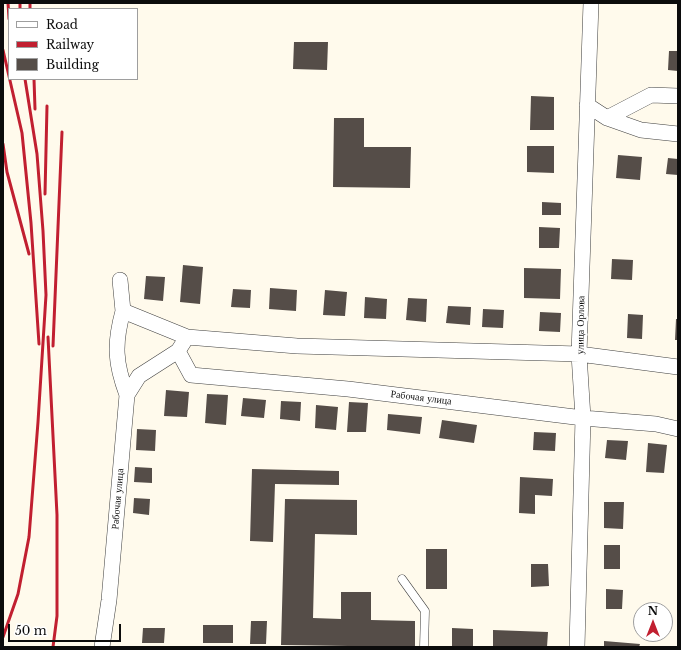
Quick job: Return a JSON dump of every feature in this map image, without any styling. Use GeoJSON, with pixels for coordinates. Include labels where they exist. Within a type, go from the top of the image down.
{"type":"FeatureCollection","features":[{"type":"Feature","properties":{"kind":"street","name":"улица Орлова"},"geometry":{"type":"LineString","coordinates":[[577,647],[583,418],[580,354],[591,3]]}},
{"type":"Feature","properties":{"kind":"street"},"geometry":{"type":"LineString","coordinates":[[608,118],[651,95],[678,96]]}},
{"type":"Feature","properties":{"kind":"street"},"geometry":{"type":"LineString","coordinates":[[587,105],[608,118],[641,130],[678,134]]}},
{"type":"Feature","properties":{"kind":"street"},"geometry":{"type":"LineString","coordinates":[[120,280],[123,311],[117,332],[117,357],[121,379],[127,395]]}},
{"type":"Feature","properties":{"kind":"street"},"geometry":{"type":"LineString","coordinates":[[123,311],[187,337],[297,346],[580,354],[678,367]]}},
{"type":"Feature","properties":{"kind":"street","name":"Рабочая улица"},"geometry":{"type":"LineString","coordinates":[[102,647],[109,600],[127,395],[139,376],[178,351],[187,337]]}},
{"type":"Feature","properties":{"kind":"street","name":"Рабочая улица"},"geometry":{"type":"LineString","coordinates":[[178,351],[191,375],[348,389],[583,418],[656,424],[678,429]]}},
{"type":"Feature","properties":{"kind":"lane"},"geometry":{"type":"LineString","coordinates":[[402,579],[425,611],[424,647]]}},
{"type":"Feature","properties":{"kind":"building"},"geometry":{"type":"Polygon","coordinates":[[[294,42],[328,42],[327,70],[293,69],[294,42]]]}},
{"type":"Feature","properties":{"kind":"building"},"geometry":{"type":"Polygon","coordinates":[[[669,51],[678,51],[678,71],[668,70],[669,51]]]}},
{"type":"Feature","properties":{"kind":"building"},"geometry":{"type":"Polygon","coordinates":[[[531,96],[554,97],[554,130],[530,130],[531,96]]]}},
{"type":"Feature","properties":{"kind":"building"},"geometry":{"type":"Polygon","coordinates":[[[334,118],[364,118],[364,147],[411,147],[410,188],[333,187],[334,118]]]}},
{"type":"Feature","properties":{"kind":"building"},"geometry":{"type":"Polygon","coordinates":[[[527,146],[554,146],[554,173],[527,172],[527,146]]]}},
{"type":"Feature","properties":{"kind":"building"},"geometry":{"type":"Polygon","coordinates":[[[618,155],[642,157],[640,180],[616,178],[618,155]]]}},
{"type":"Feature","properties":{"kind":"building"},"geometry":{"type":"Polygon","coordinates":[[[668,158],[678,159],[678,175],[666,174],[668,158]]]}},
{"type":"Feature","properties":{"kind":"building"},"geometry":{"type":"Polygon","coordinates":[[[542,202],[561,203],[561,215],[542,215],[542,202]]]}},
{"type":"Feature","properties":{"kind":"building"},"geometry":{"type":"Polygon","coordinates":[[[539,227],[560,228],[559,248],[539,248],[539,227]]]}},
{"type":"Feature","properties":{"kind":"building"},"geometry":{"type":"Polygon","coordinates":[[[612,259],[633,260],[632,280],[611,279],[612,259]]]}},
{"type":"Feature","properties":{"kind":"building"},"geometry":{"type":"Polygon","coordinates":[[[183,265],[203,267],[200,304],[180,302],[183,265]]]}},
{"type":"Feature","properties":{"kind":"building"},"geometry":{"type":"Polygon","coordinates":[[[524,268],[561,269],[560,299],[524,298],[524,268]]]}},
{"type":"Feature","properties":{"kind":"building"},"geometry":{"type":"Polygon","coordinates":[[[146,276],[165,277],[163,301],[144,299],[146,276]]]}},
{"type":"Feature","properties":{"kind":"building"},"geometry":{"type":"Polygon","coordinates":[[[270,288],[297,290],[296,311],[269,309],[270,288]]]}},
{"type":"Feature","properties":{"kind":"building"},"geometry":{"type":"Polygon","coordinates":[[[233,289],[251,290],[250,308],[231,307],[233,289]]]}},
{"type":"Feature","properties":{"kind":"building"},"geometry":{"type":"Polygon","coordinates":[[[325,290],[347,292],[345,316],[323,315],[325,290]]]}},
{"type":"Feature","properties":{"kind":"building"},"geometry":{"type":"Polygon","coordinates":[[[365,297],[387,299],[386,319],[364,318],[365,297]]]}},
{"type":"Feature","properties":{"kind":"building"},"geometry":{"type":"Polygon","coordinates":[[[408,298],[427,299],[426,322],[406,320],[408,298]]]}},
{"type":"Feature","properties":{"kind":"building"},"geometry":{"type":"Polygon","coordinates":[[[448,306],[471,307],[470,325],[446,323],[448,306]]]}},
{"type":"Feature","properties":{"kind":"building"},"geometry":{"type":"Polygon","coordinates":[[[483,309],[504,310],[503,328],[482,327],[483,309]]]}},
{"type":"Feature","properties":{"kind":"building"},"geometry":{"type":"Polygon","coordinates":[[[540,312],[561,313],[560,332],[539,331],[540,312]]]}},
{"type":"Feature","properties":{"kind":"building"},"geometry":{"type":"Polygon","coordinates":[[[628,314],[643,315],[642,339],[627,338],[628,314]]]}},
{"type":"Feature","properties":{"kind":"building"},"geometry":{"type":"Polygon","coordinates":[[[676,319],[678,319],[678,340],[675,340],[676,319]]]}},
{"type":"Feature","properties":{"kind":"building"},"geometry":{"type":"Polygon","coordinates":[[[166,390],[189,392],[187,417],[164,416],[166,390]]]}},
{"type":"Feature","properties":{"kind":"building"},"geometry":{"type":"Polygon","coordinates":[[[207,394],[228,395],[226,425],[205,423],[207,394]]]}},
{"type":"Feature","properties":{"kind":"building"},"geometry":{"type":"Polygon","coordinates":[[[243,398],[266,400],[264,418],[241,416],[243,398]]]}},
{"type":"Feature","properties":{"kind":"building"},"geometry":{"type":"Polygon","coordinates":[[[281,401],[301,402],[300,421],[280,419],[281,401]]]}},
{"type":"Feature","properties":{"kind":"building"},"geometry":{"type":"Polygon","coordinates":[[[349,402],[368,403],[366,432],[347,432],[349,402]]]}},
{"type":"Feature","properties":{"kind":"building"},"geometry":{"type":"Polygon","coordinates":[[[316,405],[338,407],[336,430],[315,428],[316,405]]]}},
{"type":"Feature","properties":{"kind":"building"},"geometry":{"type":"Polygon","coordinates":[[[388,414],[422,417],[420,434],[387,430],[388,414]]]}},
{"type":"Feature","properties":{"kind":"building"},"geometry":{"type":"Polygon","coordinates":[[[442,420],[477,425],[474,443],[439,438],[442,420]]]}},
{"type":"Feature","properties":{"kind":"building"},"geometry":{"type":"Polygon","coordinates":[[[137,429],[156,430],[155,451],[136,450],[137,429]]]}},
{"type":"Feature","properties":{"kind":"building"},"geometry":{"type":"Polygon","coordinates":[[[534,432],[556,433],[555,451],[533,450],[534,432]]]}},
{"type":"Feature","properties":{"kind":"building"},"geometry":{"type":"Polygon","coordinates":[[[607,440],[628,441],[626,460],[605,458],[607,440]]]}},
{"type":"Feature","properties":{"kind":"building"},"geometry":{"type":"Polygon","coordinates":[[[648,443],[667,445],[664,473],[646,472],[648,443]]]}},
{"type":"Feature","properties":{"kind":"building"},"geometry":{"type":"Polygon","coordinates":[[[135,467],[152,468],[152,483],[134,482],[135,467]]]}},
{"type":"Feature","properties":{"kind":"building"},"geometry":{"type":"Polygon","coordinates":[[[252,469],[339,471],[339,485],[275,484],[273,542],[250,541],[252,469]]]}},
{"type":"Feature","properties":{"kind":"building"},"geometry":{"type":"Polygon","coordinates":[[[520,477],[553,479],[552,496],[535,495],[535,514],[519,513],[520,477]]]}},
{"type":"Feature","properties":{"kind":"building"},"geometry":{"type":"Polygon","coordinates":[[[134,498],[150,499],[149,515],[133,513],[134,498]]]}},
{"type":"Feature","properties":{"kind":"building"},"geometry":{"type":"Polygon","coordinates":[[[285,499],[357,500],[357,535],[315,534],[313,618],[341,619],[341,592],[371,592],[371,620],[415,621],[415,647],[281,645],[285,499]]]}},
{"type":"Feature","properties":{"kind":"building"},"geometry":{"type":"Polygon","coordinates":[[[604,502],[624,502],[623,529],[604,528],[604,502]]]}},
{"type":"Feature","properties":{"kind":"building"},"geometry":{"type":"Polygon","coordinates":[[[604,545],[620,545],[620,569],[604,569],[604,545]]]}},
{"type":"Feature","properties":{"kind":"building"},"geometry":{"type":"Polygon","coordinates":[[[426,549],[447,549],[447,589],[426,589],[426,549]]]}},
{"type":"Feature","properties":{"kind":"building"},"geometry":{"type":"Polygon","coordinates":[[[531,564],[548,564],[549,586],[531,587],[531,564]]]}},
{"type":"Feature","properties":{"kind":"building"},"geometry":{"type":"Polygon","coordinates":[[[606,589],[623,590],[622,609],[606,609],[606,589]]]}},
{"type":"Feature","properties":{"kind":"building"},"geometry":{"type":"Polygon","coordinates":[[[251,621],[267,621],[266,644],[250,644],[251,621]]]}},
{"type":"Feature","properties":{"kind":"building"},"geometry":{"type":"Polygon","coordinates":[[[203,625],[233,625],[233,643],[203,643],[203,625]]]}},
{"type":"Feature","properties":{"kind":"building"},"geometry":{"type":"Polygon","coordinates":[[[143,628],[165,628],[164,643],[142,643],[143,628]]]}},
{"type":"Feature","properties":{"kind":"building"},"geometry":{"type":"Polygon","coordinates":[[[452,628],[473,629],[473,647],[452,647],[452,628]]]}},
{"type":"Feature","properties":{"kind":"building"},"geometry":{"type":"Polygon","coordinates":[[[493,630],[548,632],[547,647],[493,647],[493,630]]]}},
{"type":"Feature","properties":{"kind":"building"},"geometry":{"type":"Polygon","coordinates":[[[604,641],[640,644],[639,647],[604,647],[604,641]]]}},
{"type":"Feature","properties":{"kind":"railway"},"geometry":{"type":"LineString","coordinates":[[8,3],[8,8]]}},
{"type":"Feature","properties":{"kind":"railway"},"geometry":{"type":"LineString","coordinates":[[20,3],[20,8]]}},
{"type":"Feature","properties":{"kind":"railway"},"geometry":{"type":"LineString","coordinates":[[30,3],[30,8]]}},
{"type":"Feature","properties":{"kind":"railway"},"geometry":{"type":"LineString","coordinates":[[3,50],[8,72]]}},
{"type":"Feature","properties":{"kind":"railway"},"geometry":{"type":"LineString","coordinates":[[10,80],[22,133],[31,223],[39,344]]}},
{"type":"Feature","properties":{"kind":"railway"},"geometry":{"type":"LineString","coordinates":[[3,637],[18,594],[29,537],[46,295],[37,154],[25,80]]}},
{"type":"Feature","properties":{"kind":"railway"},"geometry":{"type":"LineString","coordinates":[[34,80],[35,109]]}},
{"type":"Feature","properties":{"kind":"railway"},"geometry":{"type":"LineString","coordinates":[[45,194],[47,106]]}},
{"type":"Feature","properties":{"kind":"railway"},"geometry":{"type":"LineString","coordinates":[[53,346],[62,132]]}},
{"type":"Feature","properties":{"kind":"railway"},"geometry":{"type":"LineString","coordinates":[[3,144],[7,172],[29,254]]}},
{"type":"Feature","properties":{"kind":"railway"},"geometry":{"type":"LineString","coordinates":[[48,337],[57,515],[57,616],[53,647]]}}]}
